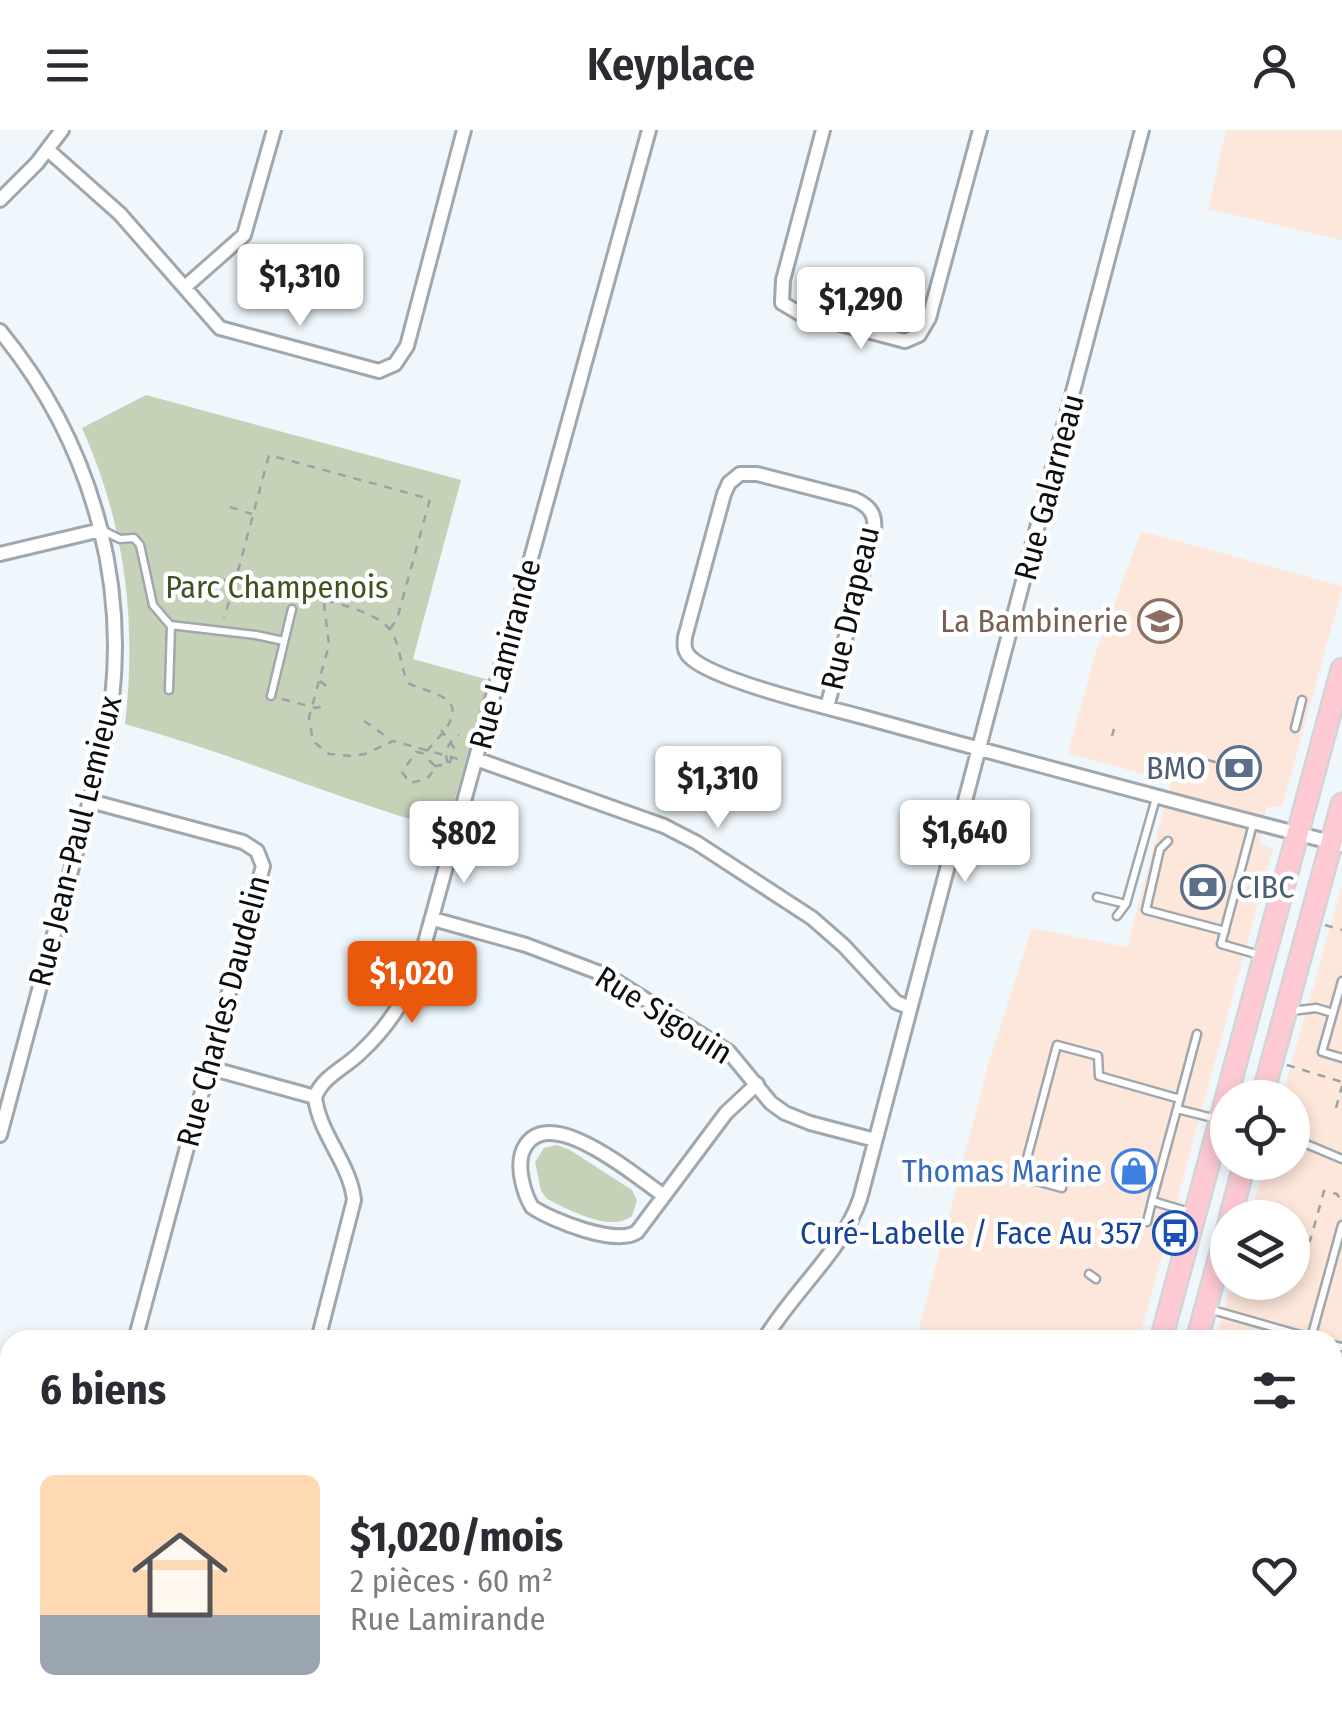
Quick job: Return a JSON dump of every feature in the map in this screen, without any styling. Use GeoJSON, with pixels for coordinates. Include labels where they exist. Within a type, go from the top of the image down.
{"type":"FeatureCollection","features":[{"type":"Feature","properties":{"kind":"main road"},"geometry":{"type":"LineString","coordinates":[[1234,1080],[1342,669]]}},
{"type":"Feature","properties":{"kind":"main road"},"geometry":{"type":"LineString","coordinates":[[1267,1080],[1337,844],[1342,804]]}},
{"type":"Feature","properties":{"kind":"main road"},"geometry":{"type":"LineString","coordinates":[[1164,1330],[1210,1164]]}},
{"type":"Feature","properties":{"kind":"main road"},"geometry":{"type":"LineString","coordinates":[[1200,1330],[1210,1290]]}},
{"type":"Feature","properties":{"kind":"street"},"geometry":{"type":"LineString","coordinates":[[0,200],[62,130]]}},
{"type":"Feature","properties":{"kind":"street"},"geometry":{"type":"LineString","coordinates":[[184,287],[244,235],[274,130]]}},
{"type":"Feature","properties":{"kind":"street"},"geometry":{"type":"LineString","coordinates":[[48,150],[113,206],[218,326],[379,371],[392,366],[406,346],[464,130]]}},
{"type":"Feature","properties":{"kind":"street","name":"Rue Lamirande"},"geometry":{"type":"LineString","coordinates":[[316,1097],[324,1081],[362,1052],[398,1009],[418,968],[650,130]]}},
{"type":"Feature","properties":{"kind":"street"},"geometry":{"type":"LineString","coordinates":[[823,130],[783,280],[782,303],[799,313],[905,341],[919,336],[928,322],[980,130]]}},
{"type":"Feature","properties":{"kind":"street","name":"Rue Galarneau"},"geometry":{"type":"LineString","coordinates":[[770,1330],[848,1227],[860,1199],[1142,130]]}},
{"type":"Feature","properties":{"kind":"street","name":"Rue Jean-Paul Lemieux"},"geometry":{"type":"LineString","coordinates":[[0,331],[35,376],[62,422],[84,474],[112,582],[115,660],[108,730],[0,1135]]}},
{"type":"Feature","properties":{"kind":"street","name":"Rue Drapeau"},"geometry":{"type":"LineString","coordinates":[[827,707],[874,531],[874,515],[854,499],[757,474],[740,474],[724,494],[685,637],[686,651],[699,664],[742,682],[827,707],[979,750],[1337,844]]}},
{"type":"Feature","properties":{"kind":"street"},"geometry":{"type":"LineString","coordinates":[[0,554],[101,530]]}},
{"type":"Feature","properties":{"kind":"street"},"geometry":{"type":"LineString","coordinates":[[476,759],[686,836],[812,918],[896,1002],[910,1008]]}},
{"type":"Feature","properties":{"kind":"street","name":"Rue Charles Daudelin"},"geometry":{"type":"LineString","coordinates":[[90,801],[238,840],[252,846],[261,858],[262,876],[138,1330]]}},
{"type":"Feature","properties":{"kind":"street","name":"Rue Sigouin"},"geometry":{"type":"LineString","coordinates":[[433,919],[526,945],[608,976],[730,1052],[771,1103],[792,1116],[875,1140]]}},
{"type":"Feature","properties":{"kind":"street"},"geometry":{"type":"LineString","coordinates":[[210,1068],[316,1097],[321,1119],[352,1184],[354,1200],[321,1330]]}},
{"type":"Feature","properties":{"kind":"street"},"geometry":{"type":"LineString","coordinates":[[663,1195],[564,1133],[542,1134],[523,1152],[521,1171],[532,1208],[608,1236],[632,1236],[726,1113],[756,1084]]}},
{"type":"Feature","properties":{"kind":"lane"},"geometry":{"type":"LineString","coordinates":[[101,530],[120,539],[134,538],[140,545],[153,605],[170,626],[284,641]]}},
{"type":"Feature","properties":{"kind":"lane"},"geometry":{"type":"LineString","coordinates":[[271,696],[292,610]]}},
{"type":"Feature","properties":{"kind":"lane"},"geometry":{"type":"LineString","coordinates":[[168,690],[170,626]]}},
{"type":"Feature","properties":{"kind":"lane"},"geometry":{"type":"LineString","coordinates":[[1294,728],[1302,700]]}},
{"type":"Feature","properties":{"kind":"lane"},"geometry":{"type":"LineString","coordinates":[[1116,916],[1126,904],[1156,798]]}},
{"type":"Feature","properties":{"kind":"lane"},"geometry":{"type":"LineString","coordinates":[[1253,823],[1221,944],[1264,956]]}},
{"type":"Feature","properties":{"kind":"lane"},"geometry":{"type":"LineString","coordinates":[[1168,841],[1160,849],[1146,910],[1224,932]]}},
{"type":"Feature","properties":{"kind":"lane"},"geometry":{"type":"LineString","coordinates":[[1097,897],[1126,904]]}},
{"type":"Feature","properties":{"kind":"lane"},"geometry":{"type":"LineString","coordinates":[[1342,980],[1322,1052],[1342,1058]]}},
{"type":"Feature","properties":{"kind":"lane"},"geometry":{"type":"LineString","coordinates":[[1285,1013],[1316,1008],[1333,1013]]}},
{"type":"Feature","properties":{"kind":"lane"},"geometry":{"type":"LineString","coordinates":[[1146,1222],[1197,1034]]}},
{"type":"Feature","properties":{"kind":"lane"},"geometry":{"type":"LineString","coordinates":[[1062,1188],[1022,1177],[1058,1044],[1098,1056],[1100,1076],[1180,1099]]}},
{"type":"Feature","properties":{"kind":"lane"},"geometry":{"type":"LineString","coordinates":[[1177,1109],[1210,1117]]}},
{"type":"Feature","properties":{"kind":"lane"},"geometry":{"type":"LineString","coordinates":[[1310,1145],[1342,1158]]}},
{"type":"Feature","properties":{"kind":"lane"},"geometry":{"type":"LineString","coordinates":[[1152,1201],[1194,1214]]}},
{"type":"Feature","properties":{"kind":"lane"},"geometry":{"type":"LineString","coordinates":[[1316,1330],[1342,1225]]}},
{"type":"Feature","properties":{"kind":"lane"},"geometry":{"type":"LineString","coordinates":[[1205,1308],[1281,1330]]}},
{"type":"Feature","properties":{"kind":"path"},"geometry":{"type":"LineString","coordinates":[[216,633],[235,582],[269,455],[430,499],[397,619],[390,629]]}},
{"type":"Feature","properties":{"kind":"path"},"geometry":{"type":"LineString","coordinates":[[230,507],[253,514]]}},
{"type":"Feature","properties":{"kind":"path"},"geometry":{"type":"LineString","coordinates":[[262,588],[266,573]]}},
{"type":"Feature","properties":{"kind":"path"},"geometry":{"type":"LineString","coordinates":[[224,580],[376,616],[397,642],[408,683],[446,699],[452,708],[452,717],[424,755]]}},
{"type":"Feature","properties":{"kind":"path"},"geometry":{"type":"LineString","coordinates":[[324,601],[328,644],[308,724],[310,735],[325,752],[359,756],[391,741]]}},
{"type":"Feature","properties":{"kind":"path"},"geometry":{"type":"LineString","coordinates":[[320,681],[330,688]]}},
{"type":"Feature","properties":{"kind":"path"},"geometry":{"type":"LineString","coordinates":[[271,696],[324,706]]}},
{"type":"Feature","properties":{"kind":"path"},"geometry":{"type":"LineString","coordinates":[[364,721],[391,741],[460,759]]}},
{"type":"Feature","properties":{"kind":"path"},"geometry":{"type":"LineString","coordinates":[[1112,736],[1114,729]]}},
{"type":"Feature","properties":{"kind":"path"},"geometry":{"type":"LineString","coordinates":[[442,732],[455,749],[449,764]]}},
{"type":"Feature","properties":{"kind":"path"},"geometry":{"type":"LineString","coordinates":[[449,764],[446,754],[451,742],[460,735]]}},
{"type":"Feature","properties":{"kind":"path"},"geometry":{"type":"LineString","coordinates":[[416,749],[435,767]]}},
{"type":"Feature","properties":{"kind":"path"},"geometry":{"type":"LineString","coordinates":[[416,749],[403,768],[405,781],[428,779],[435,767],[449,764]]}},
{"type":"Feature","properties":{"kind":"path"},"geometry":{"type":"LineString","coordinates":[[1208,760],[1228,767],[1232,752]]}},
{"type":"Feature","properties":{"kind":"path"},"geometry":{"type":"LineString","coordinates":[[1323,925],[1342,930]]}},
{"type":"Feature","properties":{"kind":"path"},"geometry":{"type":"LineString","coordinates":[[1286,1064],[1342,1084],[1336,1108]]}},
{"type":"Feature","properties":{"kind":"path"},"geometry":{"type":"LineString","coordinates":[[1310,1241],[1324,1191],[1336,1194],[1342,1202]]}},
{"type":"Feature","properties":{"kind":"shaded area"},"geometry":{"type":"Polygon","coordinates":[[[1226,130],[1342,130],[1342,240],[1208,209],[1226,130]]]}},
{"type":"Feature","properties":{"kind":"shaded area"},"geometry":{"type":"Polygon","coordinates":[[[1141,531],[1342,586],[1282,807],[1267,807],[1259,844],[1273,848],[1142,1330],[919,1330],[989,1062],[1032,928],[1127,947],[1171,782],[1068,753],[1095,655],[1141,531]]]}},
{"type":"Feature","properties":{"kind":"shaded area"},"geometry":{"type":"Polygon","coordinates":[[[1342,885],[1342,1330],[1218,1330],[1226,1300],[1310,1300],[1310,1200],[1255,1200],[1260,1180],[1310,1180],[1310,1080],[1287,1080],[1342,885]]]}},
{"type":"Feature","properties":{"kind":"green space","name":"Parc Champenois"},"geometry":{"type":"Polygon","coordinates":[[[146,395],[461,480],[413,659],[489,680],[446,830],[125,724],[129,647],[124,573],[109,500],[82,428],[146,395]]]}},
{"type":"Feature","properties":{"kind":"green space"},"geometry":{"type":"Polygon","coordinates":[[[557,1145],[632,1190],[637,1200],[632,1216],[623,1221],[602,1221],[547,1199],[541,1191],[535,1162],[544,1148],[557,1145]]]}},
{"type":"Feature","properties":{"kind":"place","name":"La Bambinerie"},"geometry":{"type":"Point","coordinates":[1160,621]}},
{"type":"Feature","properties":{"kind":"place","name":"BMO"},"geometry":{"type":"Point","coordinates":[1239,768]}},
{"type":"Feature","properties":{"kind":"place","name":"CIBC"},"geometry":{"type":"Point","coordinates":[1203,887]}},
{"type":"Feature","properties":{"kind":"place","name":"Thomas Marine"},"geometry":{"type":"Point","coordinates":[1134,1171]}},
{"type":"Feature","properties":{"kind":"place","name":"Curé-Labelle / Face Au 357"},"geometry":{"type":"Point","coordinates":[1175,1233]}}]}
